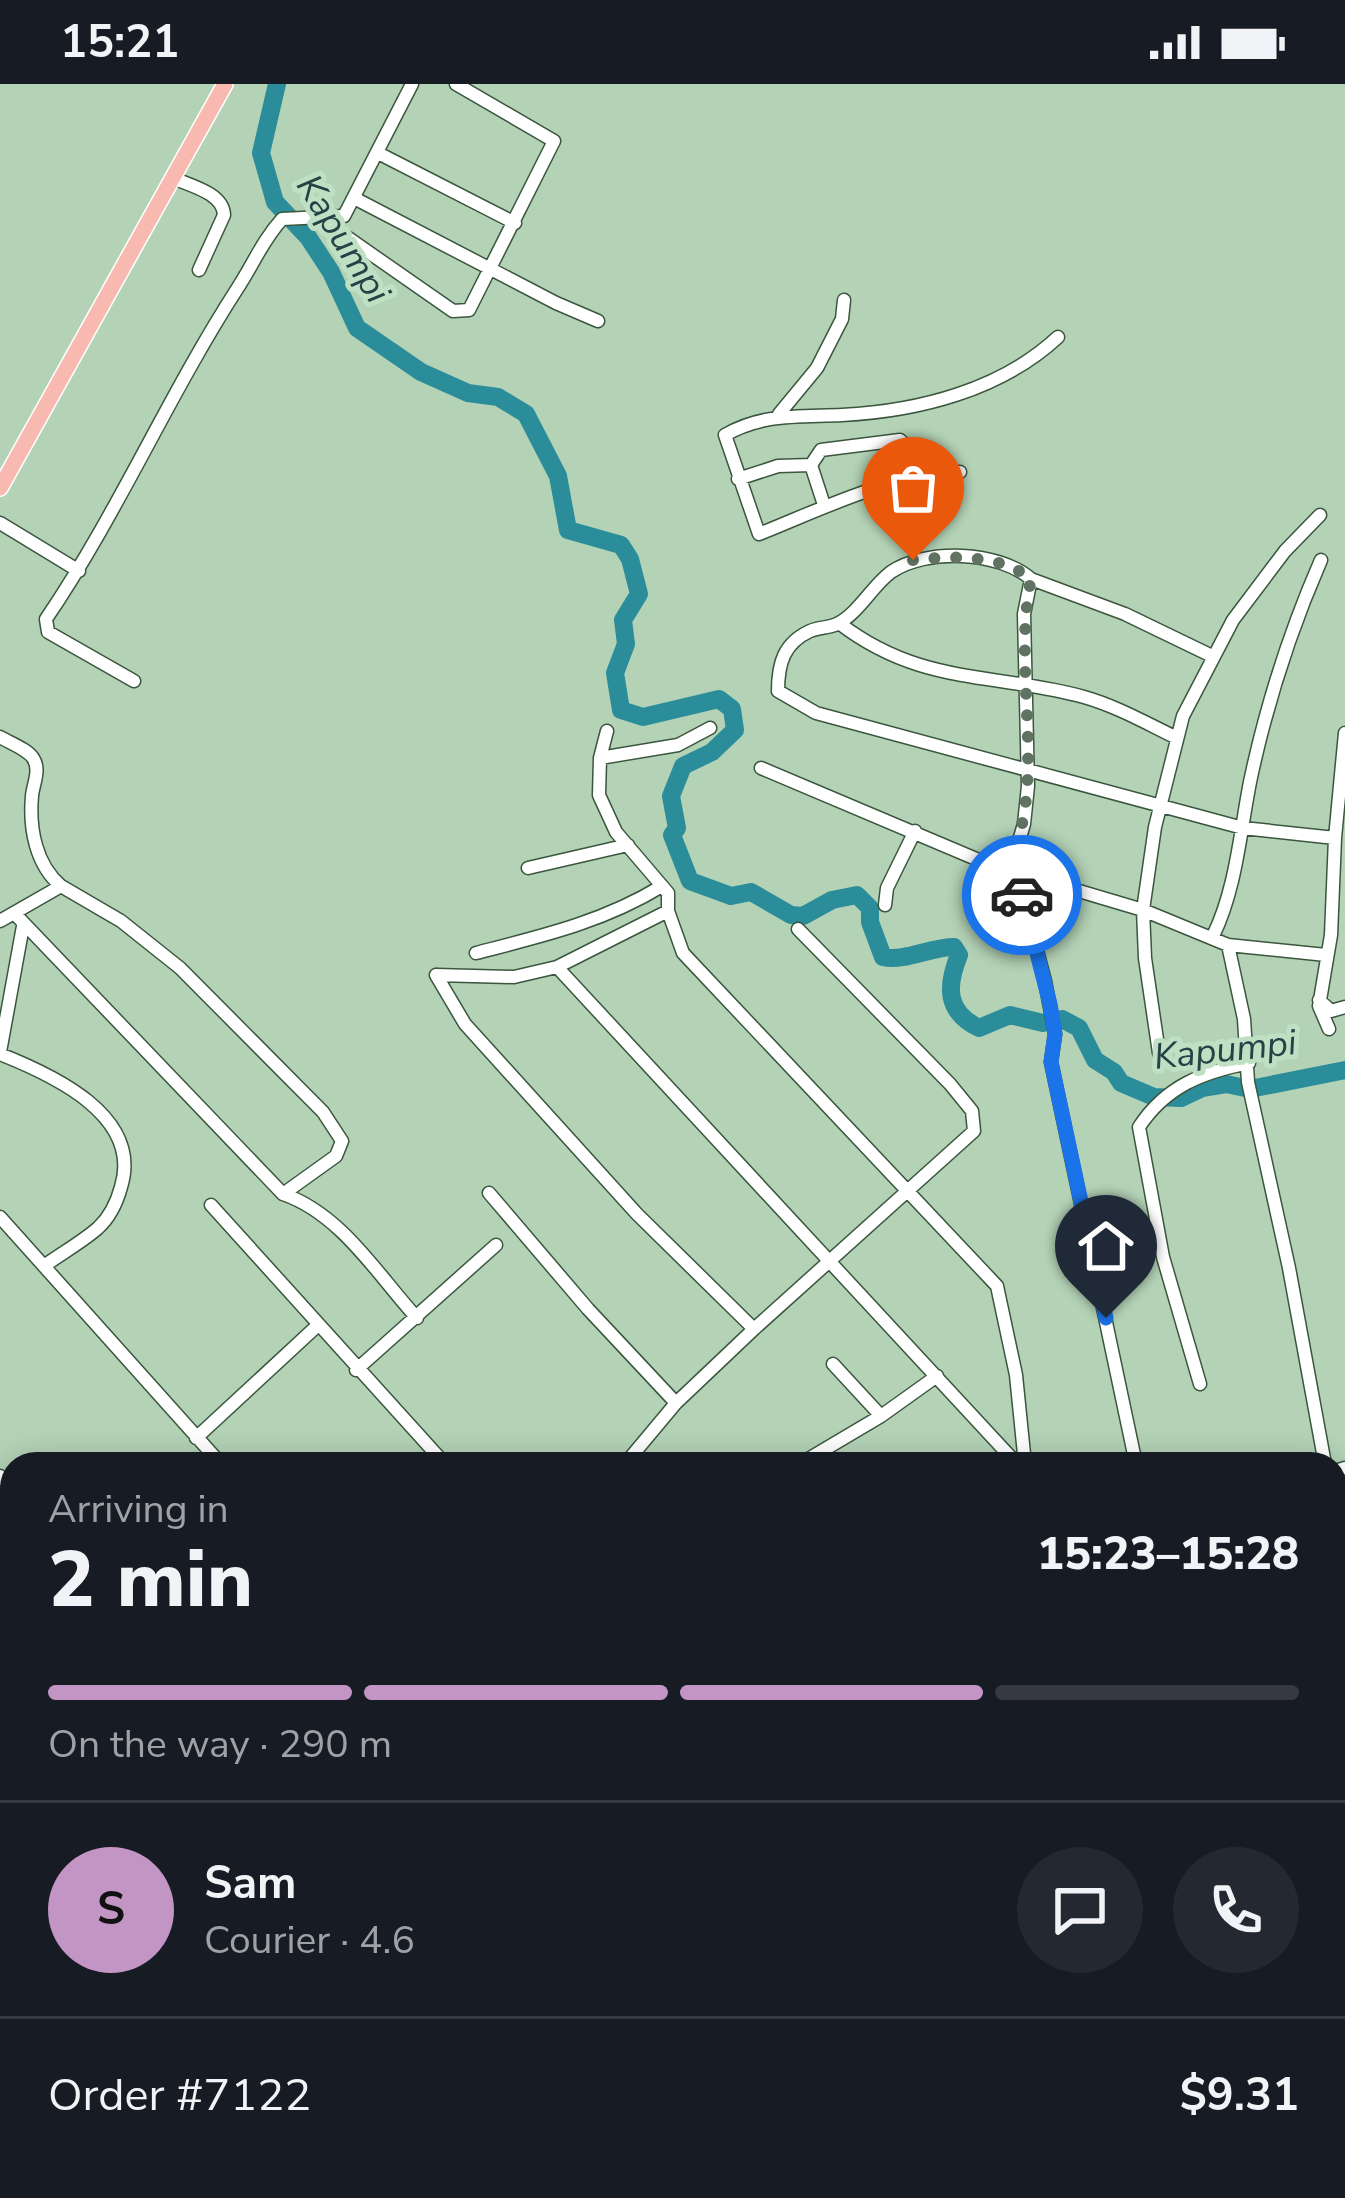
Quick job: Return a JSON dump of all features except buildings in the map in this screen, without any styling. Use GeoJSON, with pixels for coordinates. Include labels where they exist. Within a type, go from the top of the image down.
{"type":"FeatureCollection","features":[{"type":"Feature","properties":{"kind":"main road"},"geometry":{"type":"LineString","coordinates":[[0,488],[225,84]]}},
{"type":"Feature","properties":{"kind":"street"},"geometry":{"type":"LineString","coordinates":[[134,681],[48,632],[46,619],[125,493],[187,369],[257,250],[282,219],[344,216],[412,84]]}},
{"type":"Feature","properties":{"kind":"street"},"geometry":{"type":"LineString","coordinates":[[328,219],[453,311],[470,310],[554,141],[457,84]]}},
{"type":"Feature","properties":{"kind":"street"},"geometry":{"type":"LineString","coordinates":[[378,153],[515,223]]}},
{"type":"Feature","properties":{"kind":"street"},"geometry":{"type":"LineString","coordinates":[[173,178],[224,206],[199,270]]}},
{"type":"Feature","properties":{"kind":"street"},"geometry":{"type":"LineString","coordinates":[[354,198],[598,321]]}},
{"type":"Feature","properties":{"kind":"street"},"geometry":{"type":"LineString","coordinates":[[844,300],[842,320],[817,368],[778,414],[725,435],[758,534],[824,505],[913,477],[960,472]]}},
{"type":"Feature","properties":{"kind":"street"},"geometry":{"type":"LineString","coordinates":[[778,414],[871,412],[980,388],[1042,352],[1058,337]]}},
{"type":"Feature","properties":{"kind":"street"},"geometry":{"type":"LineString","coordinates":[[811,465],[821,450],[900,440],[908,448],[913,477]]}},
{"type":"Feature","properties":{"kind":"street"},"geometry":{"type":"LineString","coordinates":[[738,479],[778,466],[811,465]]}},
{"type":"Feature","properties":{"kind":"street"},"geometry":{"type":"LineString","coordinates":[[811,465],[824,505]]}},
{"type":"Feature","properties":{"kind":"street"},"geometry":{"type":"LineString","coordinates":[[1159,1053],[1144,958],[1143,910],[1160,804],[1177,738],[1193,690],[1211,656],[1272,567],[1321,515]]}},
{"type":"Feature","properties":{"kind":"street"},"geometry":{"type":"LineString","coordinates":[[0,523],[79,571]]}},
{"type":"Feature","properties":{"kind":"street"},"geometry":{"type":"LineString","coordinates":[[1211,656],[1125,614],[1031,579],[1019,568],[942,557],[913,560],[887,574],[839,623],[812,629],[785,649],[778,691],[816,713],[1243,828],[1334,838]]}},
{"type":"Feature","properties":{"kind":"street"},"geometry":{"type":"LineString","coordinates":[[1213,936],[1228,894],[1250,781],[1284,654],[1321,560]]}},
{"type":"Feature","properties":{"kind":"street"},"geometry":{"type":"LineString","coordinates":[[1031,579],[1024,614],[1028,767],[1024,824],[1010,871],[1026,909],[1050,1004],[1055,1034],[1051,1062],[1133,1452]]}},
{"type":"Feature","properties":{"kind":"street"},"geometry":{"type":"LineString","coordinates":[[839,623],[870,646],[918,667],[1111,706],[1177,738]]}},
{"type":"Feature","properties":{"kind":"street"},"geometry":{"type":"LineString","coordinates":[[600,758],[678,746],[710,728]]}},
{"type":"Feature","properties":{"kind":"street"},"geometry":{"type":"LineString","coordinates":[[607,731],[598,795],[616,832],[668,893],[668,911],[683,953],[997,1286],[1016,1375],[1020,1452]]}},
{"type":"Feature","properties":{"kind":"street"},"geometry":{"type":"LineString","coordinates":[[1329,1029],[1321,1017],[1319,1000],[1331,935],[1334,838],[1345,733]]}},
{"type":"Feature","properties":{"kind":"street"},"geometry":{"type":"LineString","coordinates":[[0,737],[31,754],[36,763],[32,798],[39,859],[46,874],[121,921],[180,968],[336,1129],[342,1141],[336,1156],[283,1194]]}},
{"type":"Feature","properties":{"kind":"street"},"geometry":{"type":"LineString","coordinates":[[761,768],[1010,871],[1143,910],[1228,945],[1326,955]]}},
{"type":"Feature","properties":{"kind":"street"},"geometry":{"type":"LineString","coordinates":[[885,905],[886,888],[915,831]]}},
{"type":"Feature","properties":{"kind":"street"},"geometry":{"type":"LineString","coordinates":[[528,868],[628,845]]}},
{"type":"Feature","properties":{"kind":"street"},"geometry":{"type":"LineString","coordinates":[[0,921],[61,886]]}},
{"type":"Feature","properties":{"kind":"street"},"geometry":{"type":"LineString","coordinates":[[476,953],[578,928],[662,886]]}},
{"type":"Feature","properties":{"kind":"street"},"geometry":{"type":"LineString","coordinates":[[668,911],[557,968],[514,977],[436,975],[465,1024],[637,1214],[754,1329]]}},
{"type":"Feature","properties":{"kind":"street"},"geometry":{"type":"LineString","coordinates":[[14,914],[283,1194],[306,1202],[327,1218],[417,1318]]}},
{"type":"Feature","properties":{"kind":"street"},"geometry":{"type":"LineString","coordinates":[[23,926],[0,1053],[43,1071],[110,1122],[125,1159],[116,1203],[101,1226],[44,1266]]}},
{"type":"Feature","properties":{"kind":"street"},"geometry":{"type":"LineString","coordinates":[[635,1452],[676,1403],[754,1329],[974,1131],[972,1111],[869,997],[798,929]]}},
{"type":"Feature","properties":{"kind":"street"},"geometry":{"type":"LineString","coordinates":[[1228,945],[1249,1063],[1248,1082],[1323,1452]]}},
{"type":"Feature","properties":{"kind":"street"},"geometry":{"type":"LineString","coordinates":[[557,968],[1010,1452]]}},
{"type":"Feature","properties":{"kind":"street"},"geometry":{"type":"LineString","coordinates":[[1319,1000],[1331,1011],[1345,1007]]}},
{"type":"Feature","properties":{"kind":"street"},"geometry":{"type":"LineString","coordinates":[[1200,1384],[1162,1257],[1139,1127],[1192,1078],[1249,1063]]}},
{"type":"Feature","properties":{"kind":"street"},"geometry":{"type":"LineString","coordinates":[[489,1193],[676,1403]]}},
{"type":"Feature","properties":{"kind":"street"},"geometry":{"type":"LineString","coordinates":[[212,1205],[434,1452]]}},
{"type":"Feature","properties":{"kind":"street"},"geometry":{"type":"LineString","coordinates":[[0,1217],[209,1452]]}},
{"type":"Feature","properties":{"kind":"street"},"geometry":{"type":"LineString","coordinates":[[356,1370],[496,1245]]}},
{"type":"Feature","properties":{"kind":"street"},"geometry":{"type":"LineString","coordinates":[[196,1438],[317,1326]]}},
{"type":"Feature","properties":{"kind":"street"},"geometry":{"type":"LineString","coordinates":[[833,1364],[881,1416]]}},
{"type":"Feature","properties":{"kind":"street"},"geometry":{"type":"LineString","coordinates":[[820,1452],[937,1376]]}},
{"type":"Feature","properties":{"kind":"waterway","name":"Kapumpi"},"geometry":{"type":"LineString","coordinates":[[277,84],[261,153],[275,202],[308,237],[331,272],[357,328],[421,372],[468,393],[498,397],[526,414],[558,476],[568,530],[621,545],[630,559],[639,594],[623,620],[626,644],[615,673],[621,710],[643,717],[719,699],[732,709],[735,730],[712,752],[683,766],[671,796],[677,828],[672,835],[690,881],[731,896],[751,892],[791,915],[803,916],[832,900],[857,895],[870,908],[883,957],[954,947],[959,955],[952,997],[968,1022],[979,1028],[1010,1015],[1043,1023],[1062,1019],[1079,1028],[1095,1060],[1114,1072],[1121,1083],[1154,1097],[1181,1098],[1226,1084],[1250,1089],[1345,1070]]}},
{"type":"Feature","properties":{"kind":"way so far"},"geometry":{"type":"LineString","coordinates":[[913,560],[988,561],[1019,568],[1031,579],[1024,614],[1028,786],[1024,824],[1010,871],[1022,895]]}},
{"type":"Feature","properties":{"kind":"route"},"geometry":{"type":"LineString","coordinates":[[1022,895],[1045,981],[1055,1034],[1051,1062],[1106,1318]]}}]}
